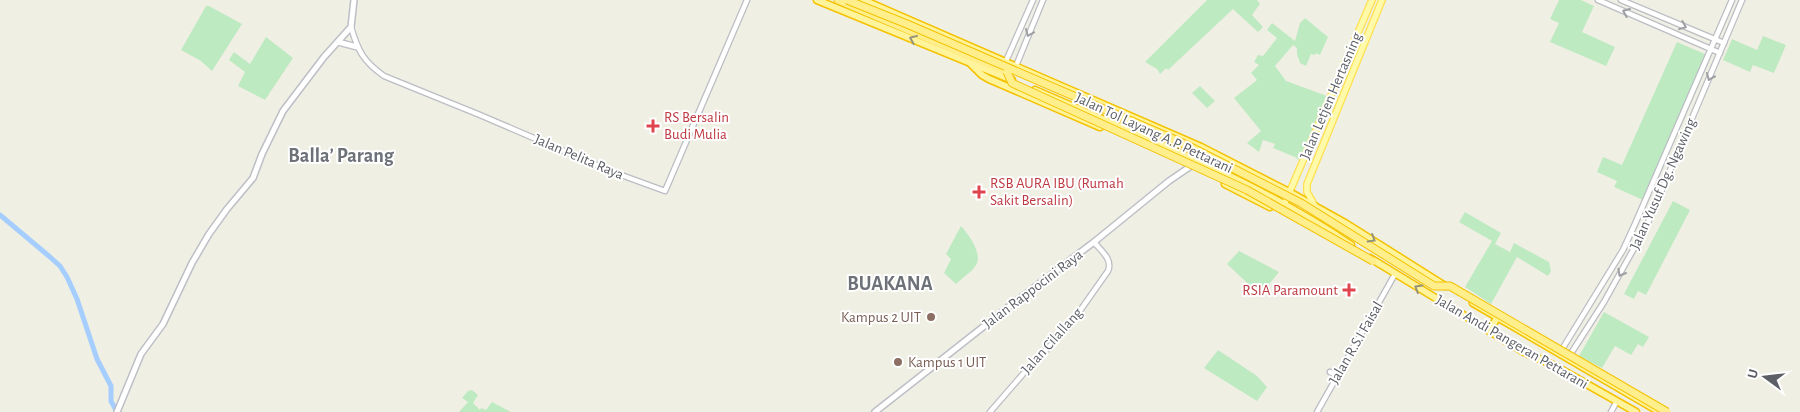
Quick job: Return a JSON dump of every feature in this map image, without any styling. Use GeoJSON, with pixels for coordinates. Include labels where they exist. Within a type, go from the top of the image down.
{"type":"FeatureCollection","features":[{"type":"Feature","properties":{"kind":"highway","name":"Jalan Andi Pangeran Pettarani"},"geometry":{"type":"LineString","coordinates":[[817,0],[831,3],[1185,154],[1284,205],[1489,332],[1524,352],[1553,365],[1636,412]]}},
{"type":"Feature","properties":{"kind":"highway"},"geometry":{"type":"LineString","coordinates":[[838,0],[1007,72],[1012,83],[1247,190],[1374,261]]}},
{"type":"Feature","properties":{"kind":"highway","name":"Jalan Tol Layang A.P. Pettarani"},"geometry":{"type":"LineString","coordinates":[[847,0],[907,24],[1187,146],[1300,203],[1434,286],[1449,286],[1669,412]]}},
{"type":"Feature","properties":{"kind":"highway","name":"Jalan Andi Pangeran Pettarani"},"geometry":{"type":"LineString","coordinates":[[863,0],[1201,147],[1291,193],[1390,250],[1497,318],[1561,352],[1660,412]]}},
{"type":"Feature","properties":{"kind":"highway","name":"Jalan Andi Pangeran Pettarani"},"geometry":{"type":"LineString","coordinates":[[969,62],[989,80],[1191,166],[1392,273]]}},
{"type":"Feature","properties":{"kind":"highway"},"geometry":{"type":"LineString","coordinates":[[1126,128],[1135,126],[1135,120],[1132,116]]}},
{"type":"Feature","properties":{"kind":"highway"},"geometry":{"type":"LineString","coordinates":[[1148,138],[1143,132],[1144,128],[1152,125]]}},
{"type":"Feature","properties":{"kind":"highway"},"geometry":{"type":"LineString","coordinates":[[1489,332],[1497,318]]}},
{"type":"Feature","properties":{"kind":"main road","name":"Jalan Pelita Raya"},"geometry":{"type":"LineString","coordinates":[[351,26],[354,0]]}},
{"type":"Feature","properties":{"kind":"main road","name":"Jalan Letjen Hertasning"},"geometry":{"type":"LineString","coordinates":[[1284,205],[1291,193],[1372,0]]}},
{"type":"Feature","properties":{"kind":"main road","name":"Jalan Letjen Hertasning"},"geometry":{"type":"LineString","coordinates":[[1315,206],[1308,192],[1307,184],[1382,0]]}},
{"type":"Feature","properties":{"kind":"main road"},"geometry":{"type":"LineString","coordinates":[[118,411],[142,354],[151,338],[163,324],[192,264],[218,221],[253,178],[262,154],[283,111],[314,69],[351,26]]}},
{"type":"Feature","properties":{"kind":"main road"},"geometry":{"type":"LineString","coordinates":[[338,42],[357,47]]}},
{"type":"Feature","properties":{"kind":"main road","name":"Jalan Rappocini Raya"},"geometry":{"type":"LineString","coordinates":[[875,412],[1094,242],[1169,181],[1191,166]]}},
{"type":"Feature","properties":{"kind":"main road"},"geometry":{"type":"LineString","coordinates":[[1449,286],[1561,352]]}},
{"type":"Feature","properties":{"kind":"main road"},"geometry":{"type":"LineString","coordinates":[[1569,357],[1669,412]]}},
{"type":"Feature","properties":{"kind":"street","name":"Jalan Pelita Raya"},"geometry":{"type":"LineString","coordinates":[[351,26],[357,47],[371,67],[384,76],[474,112],[620,175],[665,191],[747,0]]}},
{"type":"Feature","properties":{"kind":"street"},"geometry":{"type":"LineString","coordinates":[[1006,62],[1033,0]]}},
{"type":"Feature","properties":{"kind":"street"},"geometry":{"type":"LineString","coordinates":[[1016,66],[1043,0]]}},
{"type":"Feature","properties":{"kind":"street"},"geometry":{"type":"LineString","coordinates":[[1598,0],[1720,53]]}},
{"type":"Feature","properties":{"kind":"street","name":"Jalan Yusuf Dg. Ngawing"},"geometry":{"type":"LineString","coordinates":[[1561,352],[1627,241],[1671,145],[1732,0]]}},
{"type":"Feature","properties":{"kind":"street","name":"Jalan Yusuf Dg. Ngawing"},"geometry":{"type":"LineString","coordinates":[[1569,357],[1604,302],[1647,225],[1742,0]]}},
{"type":"Feature","properties":{"kind":"street"},"geometry":{"type":"LineString","coordinates":[[1623,1],[1724,43]]}},
{"type":"Feature","properties":{"kind":"street"},"geometry":{"type":"LineString","coordinates":[[1030,7],[1039,10]]}},
{"type":"Feature","properties":{"kind":"street"},"geometry":{"type":"LineString","coordinates":[[1728,10],[1736,14]]}},
{"type":"Feature","properties":{"kind":"street"},"geometry":{"type":"LineString","coordinates":[[1671,145],[1680,149]]}},
{"type":"Feature","properties":{"kind":"street","name":"Jalan Cilallang"},"geometry":{"type":"LineString","coordinates":[[990,412],[1023,374],[1065,331],[1108,271],[1110,267],[1108,259],[1094,242]]}},
{"type":"Feature","properties":{"kind":"street","name":"Jalan R.S.I Faisal"},"geometry":{"type":"LineString","coordinates":[[1317,412],[1392,273]]}},
{"type":"Feature","properties":{"kind":"street"},"geometry":{"type":"LineString","coordinates":[[1595,296],[1604,302]]}},
{"type":"Feature","properties":{"kind":"street"},"geometry":{"type":"LineString","coordinates":[[1330,372],[1338,376]]}},
{"type":"Feature","properties":{"kind":"street"},"geometry":{"type":"LineString","coordinates":[[1611,412],[1617,401]]}},
{"type":"Feature","properties":{"kind":"green space"},"geometry":{"type":"Polygon","coordinates":[[[1207,0],[1257,0],[1260,4],[1252,15],[1263,27],[1258,32],[1233,9],[1168,70],[1166,68],[1160,74],[1157,69],[1145,62],[1207,0]]]}},
{"type":"Feature","properties":{"kind":"green space"},"geometry":{"type":"Polygon","coordinates":[[[1559,0],[1581,0],[1594,6],[1582,32],[1615,47],[1606,66],[1550,42],[1559,23],[1550,19],[1559,0]]]}},
{"type":"Feature","properties":{"kind":"green space"},"geometry":{"type":"Polygon","coordinates":[[[206,6],[242,24],[212,71],[201,61],[181,50],[206,6]]]}},
{"type":"Feature","properties":{"kind":"green space"},"geometry":{"type":"Polygon","coordinates":[[[1305,18],[1328,37],[1320,55],[1316,53],[1315,55],[1311,54],[1306,66],[1300,63],[1297,48],[1293,45],[1275,66],[1286,81],[1327,96],[1300,161],[1273,148],[1275,144],[1263,140],[1259,152],[1247,143],[1261,131],[1234,98],[1257,80],[1251,73],[1259,65],[1254,62],[1258,55],[1263,56],[1277,38],[1267,30],[1272,23],[1295,41],[1300,23],[1305,18]]]}},
{"type":"Feature","properties":{"kind":"green space"},"geometry":{"type":"Polygon","coordinates":[[[1763,36],[1786,45],[1774,73],[1753,65],[1750,72],[1723,60],[1732,39],[1757,50],[1763,36]]]}},
{"type":"Feature","properties":{"kind":"green space"},"geometry":{"type":"Polygon","coordinates":[[[266,37],[293,58],[265,100],[238,86],[245,72],[229,60],[234,52],[250,64],[266,37]]]}},
{"type":"Feature","properties":{"kind":"green space"},"geometry":{"type":"Polygon","coordinates":[[[1677,42],[1707,55],[1643,200],[1614,187],[1617,181],[1597,172],[1603,157],[1622,165],[1677,42]]]}},
{"type":"Feature","properties":{"kind":"green space"},"geometry":{"type":"Polygon","coordinates":[[[1200,86],[1215,101],[1207,108],[1192,93],[1200,86]]]}},
{"type":"Feature","properties":{"kind":"green space"},"geometry":{"type":"Polygon","coordinates":[[[1673,201],[1690,210],[1646,295],[1638,291],[1634,299],[1624,294],[1673,201]]]}},
{"type":"Feature","properties":{"kind":"green space"},"geometry":{"type":"Polygon","coordinates":[[[1465,212],[1501,233],[1495,244],[1510,252],[1514,243],[1549,262],[1551,271],[1548,276],[1517,257],[1491,304],[1465,287],[1492,241],[1459,222],[1465,212]]]}},
{"type":"Feature","properties":{"kind":"green space"},"geometry":{"type":"Polygon","coordinates":[[[961,226],[974,244],[978,260],[973,269],[956,284],[944,273],[951,259],[946,254],[961,226]]]}},
{"type":"Feature","properties":{"kind":"green space"},"geometry":{"type":"Polygon","coordinates":[[[1239,251],[1279,272],[1260,295],[1227,264],[1239,251]]]}},
{"type":"Feature","properties":{"kind":"green space"},"geometry":{"type":"Polygon","coordinates":[[[1604,312],[1649,337],[1643,347],[1638,344],[1631,355],[1615,346],[1602,368],[1579,356],[1604,312]]]}},
{"type":"Feature","properties":{"kind":"green space"},"geometry":{"type":"Polygon","coordinates":[[[1218,350],[1257,376],[1267,387],[1257,401],[1204,368],[1218,350]]]}},
{"type":"Feature","properties":{"kind":"green space"},"geometry":{"type":"Polygon","coordinates":[[[472,390],[478,395],[473,403],[480,410],[481,408],[486,410],[492,402],[511,412],[459,412],[468,402],[462,398],[468,391],[472,390]]]}},
{"type":"Feature","properties":{"kind":"waterway"},"geometry":{"type":"LineString","coordinates":[[0,215],[60,266],[67,277],[77,299],[97,359],[111,386],[111,401],[117,412]]}},
{"type":"Feature","properties":{"kind":"place","name":"RS Bersalin Budi Mulia"},"geometry":{"type":"Point","coordinates":[653,126]}},
{"type":"Feature","properties":{"kind":"place","name":"RSB AURA IBU (Rumah Sakit Bersalin)"},"geometry":{"type":"Point","coordinates":[979,192]}},
{"type":"Feature","properties":{"kind":"place","name":"RSIA Paramount"},"geometry":{"type":"Point","coordinates":[1349,290]}},
{"type":"Feature","properties":{"kind":"place","name":"Kampus 2 UIT"},"geometry":{"type":"Point","coordinates":[931,317]}},
{"type":"Feature","properties":{"kind":"place","name":"Kampus 1 UIT"},"geometry":{"type":"Point","coordinates":[898,362]}},
{"type":"Feature","properties":{"kind":"district","name":"Ballaʼ Parang"},"geometry":{"type":"Point","coordinates":[341,156]}},
{"type":"Feature","properties":{"kind":"district","name":"BUAKANA"},"geometry":{"type":"Point","coordinates":[890,284]}}]}
